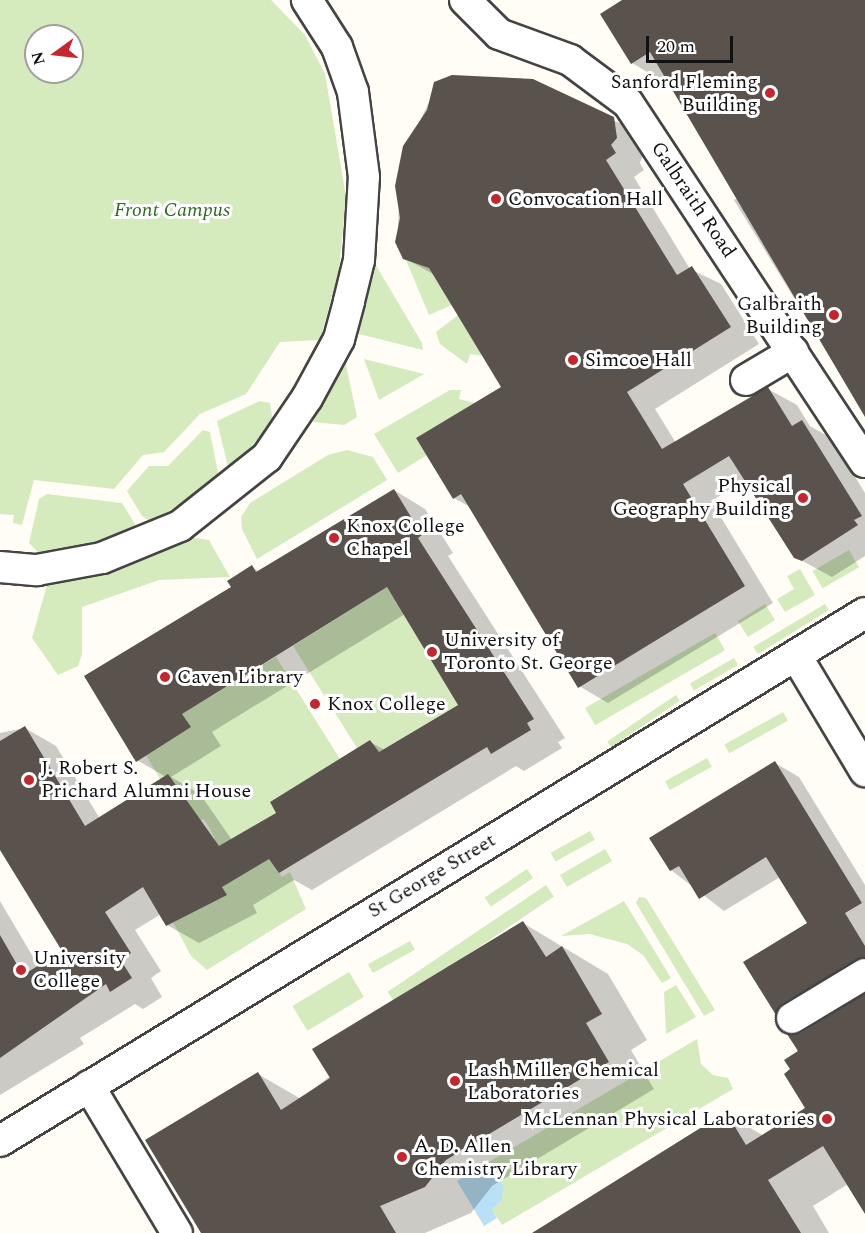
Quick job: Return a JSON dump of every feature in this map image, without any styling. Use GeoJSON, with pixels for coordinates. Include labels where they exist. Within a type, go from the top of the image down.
{"type":"FeatureCollection","features":[{"type":"Feature","properties":{"kind":"street"},"geometry":{"type":"LineString","coordinates":[[0,567],[37,570],[102,558],[180,525],[267,457],[307,398],[339,339],[359,260],[364,177],[352,92],[337,47],[307,0]]}},
{"type":"Feature","properties":{"kind":"street","name":"Galbraith Road"},"geometry":{"type":"LineString","coordinates":[[465,0],[499,34],[570,60],[628,103],[865,462]]}},
{"type":"Feature","properties":{"kind":"street"},"geometry":{"type":"LineString","coordinates":[[746,380],[793,352]]}},
{"type":"Feature","properties":{"kind":"street","name":"St George Street"},"geometry":{"type":"LineString","coordinates":[[0,1141],[798,658],[865,613]]}},
{"type":"Feature","properties":{"kind":"street"},"geometry":{"type":"LineString","coordinates":[[798,658],[865,771]]}},
{"type":"Feature","properties":{"kind":"street"},"geometry":{"type":"LineString","coordinates":[[792,1018],[865,974]]}},
{"type":"Feature","properties":{"kind":"street"},"geometry":{"type":"LineString","coordinates":[[88,1086],[177,1233]]}},
{"type":"Feature","properties":{"kind":"green space","name":"Front Campus"},"geometry":{"type":"Polygon","coordinates":[[[0,0],[271,0],[305,35],[325,74],[346,196],[339,271],[320,340],[280,342],[246,394],[200,414],[164,452],[143,455],[114,489],[34,480],[22,525],[13,523],[14,515],[0,514],[0,0]]]}},
{"type":"Feature","properties":{"kind":"green space"},"geometry":{"type":"Polygon","coordinates":[[[406,260],[429,268],[452,305],[429,315],[406,260]]]}},
{"type":"Feature","properties":{"kind":"green space"},"geometry":{"type":"Polygon","coordinates":[[[374,262],[422,343],[423,350],[355,333],[374,262]]]}},
{"type":"Feature","properties":{"kind":"green space"},"geometry":{"type":"Polygon","coordinates":[[[458,315],[483,356],[470,354],[467,364],[440,344],[436,332],[458,315]]]}},
{"type":"Feature","properties":{"kind":"green space"},"geometry":{"type":"Polygon","coordinates":[[[364,359],[424,374],[379,400],[364,359]]]}},
{"type":"Feature","properties":{"kind":"green space"},"geometry":{"type":"Polygon","coordinates":[[[345,360],[357,417],[344,425],[313,422],[345,360]]]}},
{"type":"Feature","properties":{"kind":"green space"},"geometry":{"type":"Polygon","coordinates":[[[450,390],[461,390],[459,399],[475,403],[416,438],[427,455],[398,473],[374,434],[450,390]]]}},
{"type":"Feature","properties":{"kind":"green space"},"geometry":{"type":"Polygon","coordinates":[[[260,401],[270,403],[273,422],[229,471],[217,421],[260,401]]]}},
{"type":"Feature","properties":{"kind":"green space"},"geometry":{"type":"Polygon","coordinates":[[[203,430],[210,432],[219,478],[152,522],[142,516],[127,491],[149,466],[168,466],[203,430]]]}},
{"type":"Feature","properties":{"kind":"green space"},"geometry":{"type":"Polygon","coordinates":[[[347,450],[373,457],[387,480],[257,559],[242,529],[241,517],[250,503],[328,455],[347,450]]]}},
{"type":"Feature","properties":{"kind":"green space"},"geometry":{"type":"Polygon","coordinates":[[[47,494],[122,503],[138,529],[93,544],[39,553],[29,543],[39,499],[47,494]]]}},
{"type":"Feature","properties":{"kind":"green space"},"geometry":{"type":"Polygon","coordinates":[[[189,537],[209,540],[230,577],[159,580],[82,607],[82,654],[78,666],[58,675],[32,638],[47,585],[128,566],[189,537]]]}},
{"type":"Feature","properties":{"kind":"green space"},"geometry":{"type":"Polygon","coordinates":[[[849,550],[859,567],[823,588],[813,571],[849,550]]]}},
{"type":"Feature","properties":{"kind":"green space"},"geometry":{"type":"Polygon","coordinates":[[[800,569],[815,595],[785,612],[777,599],[794,589],[787,576],[800,569]]]}},
{"type":"Feature","properties":{"kind":"green space"},"geometry":{"type":"Polygon","coordinates":[[[387,587],[459,704],[379,752],[370,740],[357,748],[293,646],[387,587]]]}},
{"type":"Feature","properties":{"kind":"green space"},"geometry":{"type":"Polygon","coordinates":[[[765,604],[775,620],[748,637],[738,621],[765,604]]]}},
{"type":"Feature","properties":{"kind":"green space"},"geometry":{"type":"Polygon","coordinates":[[[825,604],[829,610],[758,654],[753,647],[825,604]]]}},
{"type":"Feature","properties":{"kind":"green space"},"geometry":{"type":"Polygon","coordinates":[[[715,633],[725,650],[595,725],[585,708],[715,633]]]}},
{"type":"Feature","properties":{"kind":"green space"},"geometry":{"type":"Polygon","coordinates":[[[276,657],[340,759],[270,802],[278,816],[251,828],[282,877],[290,872],[306,909],[207,970],[191,956],[173,922],[226,895],[222,887],[236,878],[210,842],[215,838],[204,819],[188,827],[146,755],[190,727],[182,714],[276,657]]]}},
{"type":"Feature","properties":{"kind":"green space"},"geometry":{"type":"Polygon","coordinates":[[[734,658],[738,665],[694,690],[690,684],[734,658]]]}},
{"type":"Feature","properties":{"kind":"green space"},"geometry":{"type":"Polygon","coordinates":[[[676,695],[680,701],[611,747],[607,741],[676,695]]]}},
{"type":"Feature","properties":{"kind":"green space"},"geometry":{"type":"Polygon","coordinates":[[[783,712],[788,721],[729,753],[724,744],[783,712]]]}},
{"type":"Feature","properties":{"kind":"green space"},"geometry":{"type":"Polygon","coordinates":[[[707,758],[712,767],[670,790],[665,781],[707,758]]]}},
{"type":"Feature","properties":{"kind":"green space"},"geometry":{"type":"Polygon","coordinates":[[[590,831],[595,840],[555,862],[551,853],[590,831]]]}},
{"type":"Feature","properties":{"kind":"green space"},"geometry":{"type":"Polygon","coordinates":[[[605,849],[612,861],[567,887],[560,875],[605,849]]]}},
{"type":"Feature","properties":{"kind":"green space"},"geometry":{"type":"Polygon","coordinates":[[[527,869],[533,878],[491,907],[485,898],[527,869]]]}},
{"type":"Feature","properties":{"kind":"green space"},"geometry":{"type":"Polygon","coordinates":[[[546,885],[554,897],[395,1003],[388,992],[546,885]]]}},
{"type":"Feature","properties":{"kind":"green space"},"geometry":{"type":"Polygon","coordinates":[[[639,897],[646,898],[715,1010],[704,1016],[636,903],[639,897]]]}},
{"type":"Feature","properties":{"kind":"green space"},"geometry":{"type":"Polygon","coordinates":[[[624,901],[671,978],[662,983],[643,955],[627,944],[589,934],[561,936],[624,901]]]}},
{"type":"Feature","properties":{"kind":"green space"},"geometry":{"type":"Polygon","coordinates":[[[410,941],[415,950],[373,973],[368,964],[410,941]]]}},
{"type":"Feature","properties":{"kind":"green space"},"geometry":{"type":"Polygon","coordinates":[[[349,972],[364,997],[307,1031],[292,1006],[349,972]]]}},
{"type":"Feature","properties":{"kind":"green space"},"geometry":{"type":"Polygon","coordinates":[[[676,985],[696,1017],[666,1034],[664,992],[676,985]]]}},
{"type":"Feature","properties":{"kind":"green space"},"geometry":{"type":"Polygon","coordinates":[[[697,1039],[701,1064],[713,1075],[728,1078],[733,1089],[502,1225],[492,1210],[502,1200],[500,1180],[477,1169],[697,1039]]]}},
{"type":"Feature","properties":{"kind":"water"},"geometry":{"type":"Polygon","coordinates":[[[477,1169],[496,1175],[503,1186],[502,1200],[492,1210],[497,1218],[484,1226],[457,1181],[477,1169]]]}},
{"type":"Feature","properties":{"kind":"building","name":"Sanford Fleming Building"},"geometry":{"type":"Polygon","coordinates":[[[622,0],[865,0],[865,417],[650,52],[631,64],[600,14],[622,0]]]}},
{"type":"Feature","properties":{"kind":"building"},"geometry":{"type":"Polygon","coordinates":[[[452,75],[533,79],[614,117],[617,138],[611,145],[616,153],[606,160],[677,275],[692,266],[731,327],[627,392],[662,449],[768,387],[792,426],[802,420],[862,516],[854,520],[858,525],[802,561],[794,558],[729,456],[683,484],[745,586],[578,688],[461,494],[453,499],[416,438],[501,387],[429,268],[403,259],[395,242],[400,218],[395,186],[403,146],[427,110],[434,82],[452,75]]]}},
{"type":"Feature","properties":{"kind":"building"},"geometry":{"type":"Polygon","coordinates":[[[394,489],[422,535],[418,538],[534,719],[527,723],[531,730],[491,754],[487,747],[279,873],[269,859],[222,887],[227,895],[166,926],[143,887],[105,912],[131,953],[120,959],[132,978],[110,992],[106,984],[0,1058],[0,935],[23,975],[62,951],[0,850],[0,741],[25,726],[85,826],[168,774],[219,846],[276,813],[270,802],[370,740],[379,752],[458,705],[387,587],[182,714],[191,727],[136,762],[84,676],[231,587],[227,581],[252,565],[256,572],[394,489]]]}},
{"type":"Feature","properties":{"kind":"building"},"geometry":{"type":"Polygon","coordinates":[[[775,761],[862,903],[845,913],[865,946],[865,957],[783,1003],[776,1015],[743,962],[807,923],[766,857],[699,899],[679,866],[670,871],[649,838],[775,761]]]}},
{"type":"Feature","properties":{"kind":"building","name":"Lash Miller Chemical Laboratories"},"geometry":{"type":"Polygon","coordinates":[[[523,921],[546,957],[562,946],[602,1014],[586,1023],[609,1062],[446,1160],[425,1187],[380,1206],[396,1233],[201,1233],[145,1140],[258,1072],[281,1110],[330,1078],[312,1049],[523,921]]]}},
{"type":"Feature","properties":{"kind":"building","name":"McLennan Physical Laboratories"},"geometry":{"type":"Polygon","coordinates":[[[865,994],[865,1214],[823,1146],[768,1180],[801,1233],[532,1233],[726,1112],[746,1145],[805,1108],[784,1074],[790,1069],[784,1060],[798,1051],[787,1034],[801,1033],[865,994]]]}},
{"type":"Feature","properties":{"kind":"place","name":"Sanford Fleming Building"},"geometry":{"type":"Point","coordinates":[770,93]}},
{"type":"Feature","properties":{"kind":"place","name":"Convocation Hall"},"geometry":{"type":"Point","coordinates":[496,199]}},
{"type":"Feature","properties":{"kind":"place","name":"Galbraith Building"},"geometry":{"type":"Point","coordinates":[834,315]}},
{"type":"Feature","properties":{"kind":"place","name":"Simcoe Hall"},"geometry":{"type":"Point","coordinates":[573,360]}},
{"type":"Feature","properties":{"kind":"place","name":"Physical Geography Building"},"geometry":{"type":"Point","coordinates":[803,498]}},
{"type":"Feature","properties":{"kind":"place","name":"Knox College Chapel"},"geometry":{"type":"Point","coordinates":[334,538]}},
{"type":"Feature","properties":{"kind":"place","name":"University of Toronto St. George"},"geometry":{"type":"Point","coordinates":[432,652]}},
{"type":"Feature","properties":{"kind":"place","name":"Caven Library"},"geometry":{"type":"Point","coordinates":[165,677]}},
{"type":"Feature","properties":{"kind":"place","name":"Knox College"},"geometry":{"type":"Point","coordinates":[315,704]}},
{"type":"Feature","properties":{"kind":"place","name":"J. Robert S. Prichard Alumni House"},"geometry":{"type":"Point","coordinates":[29,780]}},
{"type":"Feature","properties":{"kind":"place","name":"University College"},"geometry":{"type":"Point","coordinates":[21,970]}},
{"type":"Feature","properties":{"kind":"place","name":"Lash Miller Chemical Laboratories"},"geometry":{"type":"Point","coordinates":[455,1081]}},
{"type":"Feature","properties":{"kind":"place","name":"McLennan Physical Laboratories"},"geometry":{"type":"Point","coordinates":[827,1119]}},
{"type":"Feature","properties":{"kind":"place","name":"A. D. Allen Chemistry Library"},"geometry":{"type":"Point","coordinates":[402,1157]}}]}
